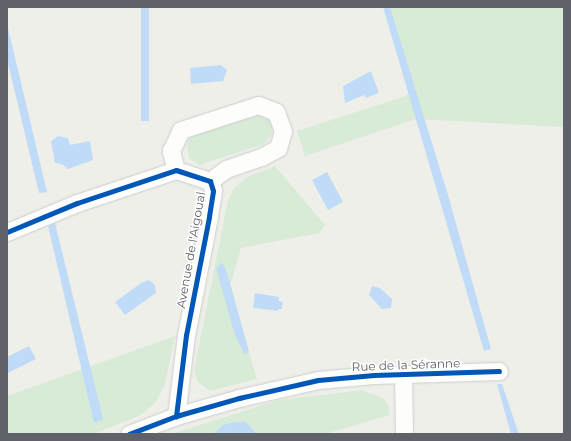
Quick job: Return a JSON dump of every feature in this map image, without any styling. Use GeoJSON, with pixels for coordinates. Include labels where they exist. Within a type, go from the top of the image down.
{"type":"FeatureCollection","features":[{"type":"Feature","properties":{"kind":"street"},"geometry":{"type":"LineString","coordinates":[[7,232],[77,203],[176,170],[171,151],[181,130],[258,104],[276,112],[283,131],[278,148],[261,157],[226,169],[210,181]]}},
{"type":"Feature","properties":{"kind":"street","name":"Avenue de l'Aigoual"},"geometry":{"type":"LineString","coordinates":[[176,170],[210,181],[213,191],[186,335],[176,416]]}},
{"type":"Feature","properties":{"kind":"street","name":"Rue de la Séranne"},"geometry":{"type":"LineString","coordinates":[[176,416],[239,398],[318,380],[403,374],[499,372]]}},
{"type":"Feature","properties":{"kind":"street","name":"Rue de la Séranne"},"geometry":{"type":"LineString","coordinates":[[403,374],[404,434]]}},
{"type":"Feature","properties":{"kind":"street"},"geometry":{"type":"LineString","coordinates":[[129,434],[176,416]]}},
{"type":"Feature","properties":{"kind":"green space"},"geometry":{"type":"Polygon","coordinates":[[[384,7],[564,7],[564,127],[416,119],[305,156],[297,131],[409,95],[384,7]]]}},
{"type":"Feature","properties":{"kind":"green space"},"geometry":{"type":"Polygon","coordinates":[[[259,115],[269,120],[272,126],[271,136],[264,144],[199,165],[189,158],[187,143],[192,135],[259,115]]]}},
{"type":"Feature","properties":{"kind":"green space"},"geometry":{"type":"Polygon","coordinates":[[[275,166],[325,225],[319,233],[241,248],[230,286],[257,379],[210,391],[198,382],[194,370],[228,200],[234,188],[247,177],[275,166]]]}},
{"type":"Feature","properties":{"kind":"green space"},"geometry":{"type":"Polygon","coordinates":[[[175,336],[165,384],[156,402],[141,415],[94,434],[7,434],[7,396],[175,336]]]}},
{"type":"Feature","properties":{"kind":"green space"},"geometry":{"type":"Polygon","coordinates":[[[362,390],[382,398],[387,403],[390,415],[325,434],[171,434],[279,400],[362,390]]]}},
{"type":"Feature","properties":{"kind":"water"},"geometry":{"type":"Polygon","coordinates":[[[141,7],[149,7],[149,121],[141,121],[141,7]]]}},
{"type":"Feature","properties":{"kind":"water"},"geometry":{"type":"Polygon","coordinates":[[[383,7],[390,7],[448,195],[491,349],[484,351],[383,7]]]}},
{"type":"Feature","properties":{"kind":"water"},"geometry":{"type":"Polygon","coordinates":[[[7,24],[47,192],[39,193],[7,59],[7,24]]]}},
{"type":"Feature","properties":{"kind":"water"},"geometry":{"type":"Polygon","coordinates":[[[221,65],[227,70],[223,81],[191,84],[190,68],[221,65]]]}},
{"type":"Feature","properties":{"kind":"water"},"geometry":{"type":"Polygon","coordinates":[[[371,71],[379,93],[366,98],[364,95],[345,103],[343,86],[371,71]]]}},
{"type":"Feature","properties":{"kind":"water"},"geometry":{"type":"Polygon","coordinates":[[[58,136],[68,138],[70,145],[90,141],[93,160],[68,169],[62,164],[55,163],[51,141],[58,136]]]}},
{"type":"Feature","properties":{"kind":"water"},"geometry":{"type":"Polygon","coordinates":[[[327,172],[343,202],[328,210],[312,180],[327,172]]]}},
{"type":"Feature","properties":{"kind":"water"},"geometry":{"type":"Polygon","coordinates":[[[55,223],[103,419],[94,423],[48,226],[55,223]]]}},
{"type":"Feature","properties":{"kind":"water"},"geometry":{"type":"Polygon","coordinates":[[[221,263],[224,265],[230,283],[249,352],[244,354],[234,332],[216,268],[221,263]]]}},
{"type":"Feature","properties":{"kind":"water"},"geometry":{"type":"Polygon","coordinates":[[[149,280],[155,285],[156,293],[125,315],[115,302],[141,283],[149,280]]]}},
{"type":"Feature","properties":{"kind":"water"},"geometry":{"type":"Polygon","coordinates":[[[372,286],[380,288],[392,299],[391,308],[382,309],[369,295],[372,286]]]}},
{"type":"Feature","properties":{"kind":"water"},"geometry":{"type":"Polygon","coordinates":[[[255,293],[279,297],[279,301],[283,302],[282,309],[278,309],[278,311],[253,308],[255,293]]]}},
{"type":"Feature","properties":{"kind":"water"},"geometry":{"type":"Polygon","coordinates":[[[29,346],[36,359],[8,373],[7,357],[29,346]]]}},
{"type":"Feature","properties":{"kind":"water"},"geometry":{"type":"Polygon","coordinates":[[[497,384],[502,384],[519,434],[511,434],[497,384]]]}},
{"type":"Feature","properties":{"kind":"water"},"geometry":{"type":"Polygon","coordinates":[[[235,422],[246,422],[257,434],[213,434],[223,425],[235,422]]]}},
{"type":"Feature","properties":{"kind":"cycle path"},"geometry":{"type":"LineString","coordinates":[[7,232],[77,203],[176,170],[210,181],[213,191],[186,335],[176,416],[129,434]]}},
{"type":"Feature","properties":{"kind":"cycle path"},"geometry":{"type":"LineString","coordinates":[[176,416],[239,398],[318,380],[374,375],[499,371]]}}]}
